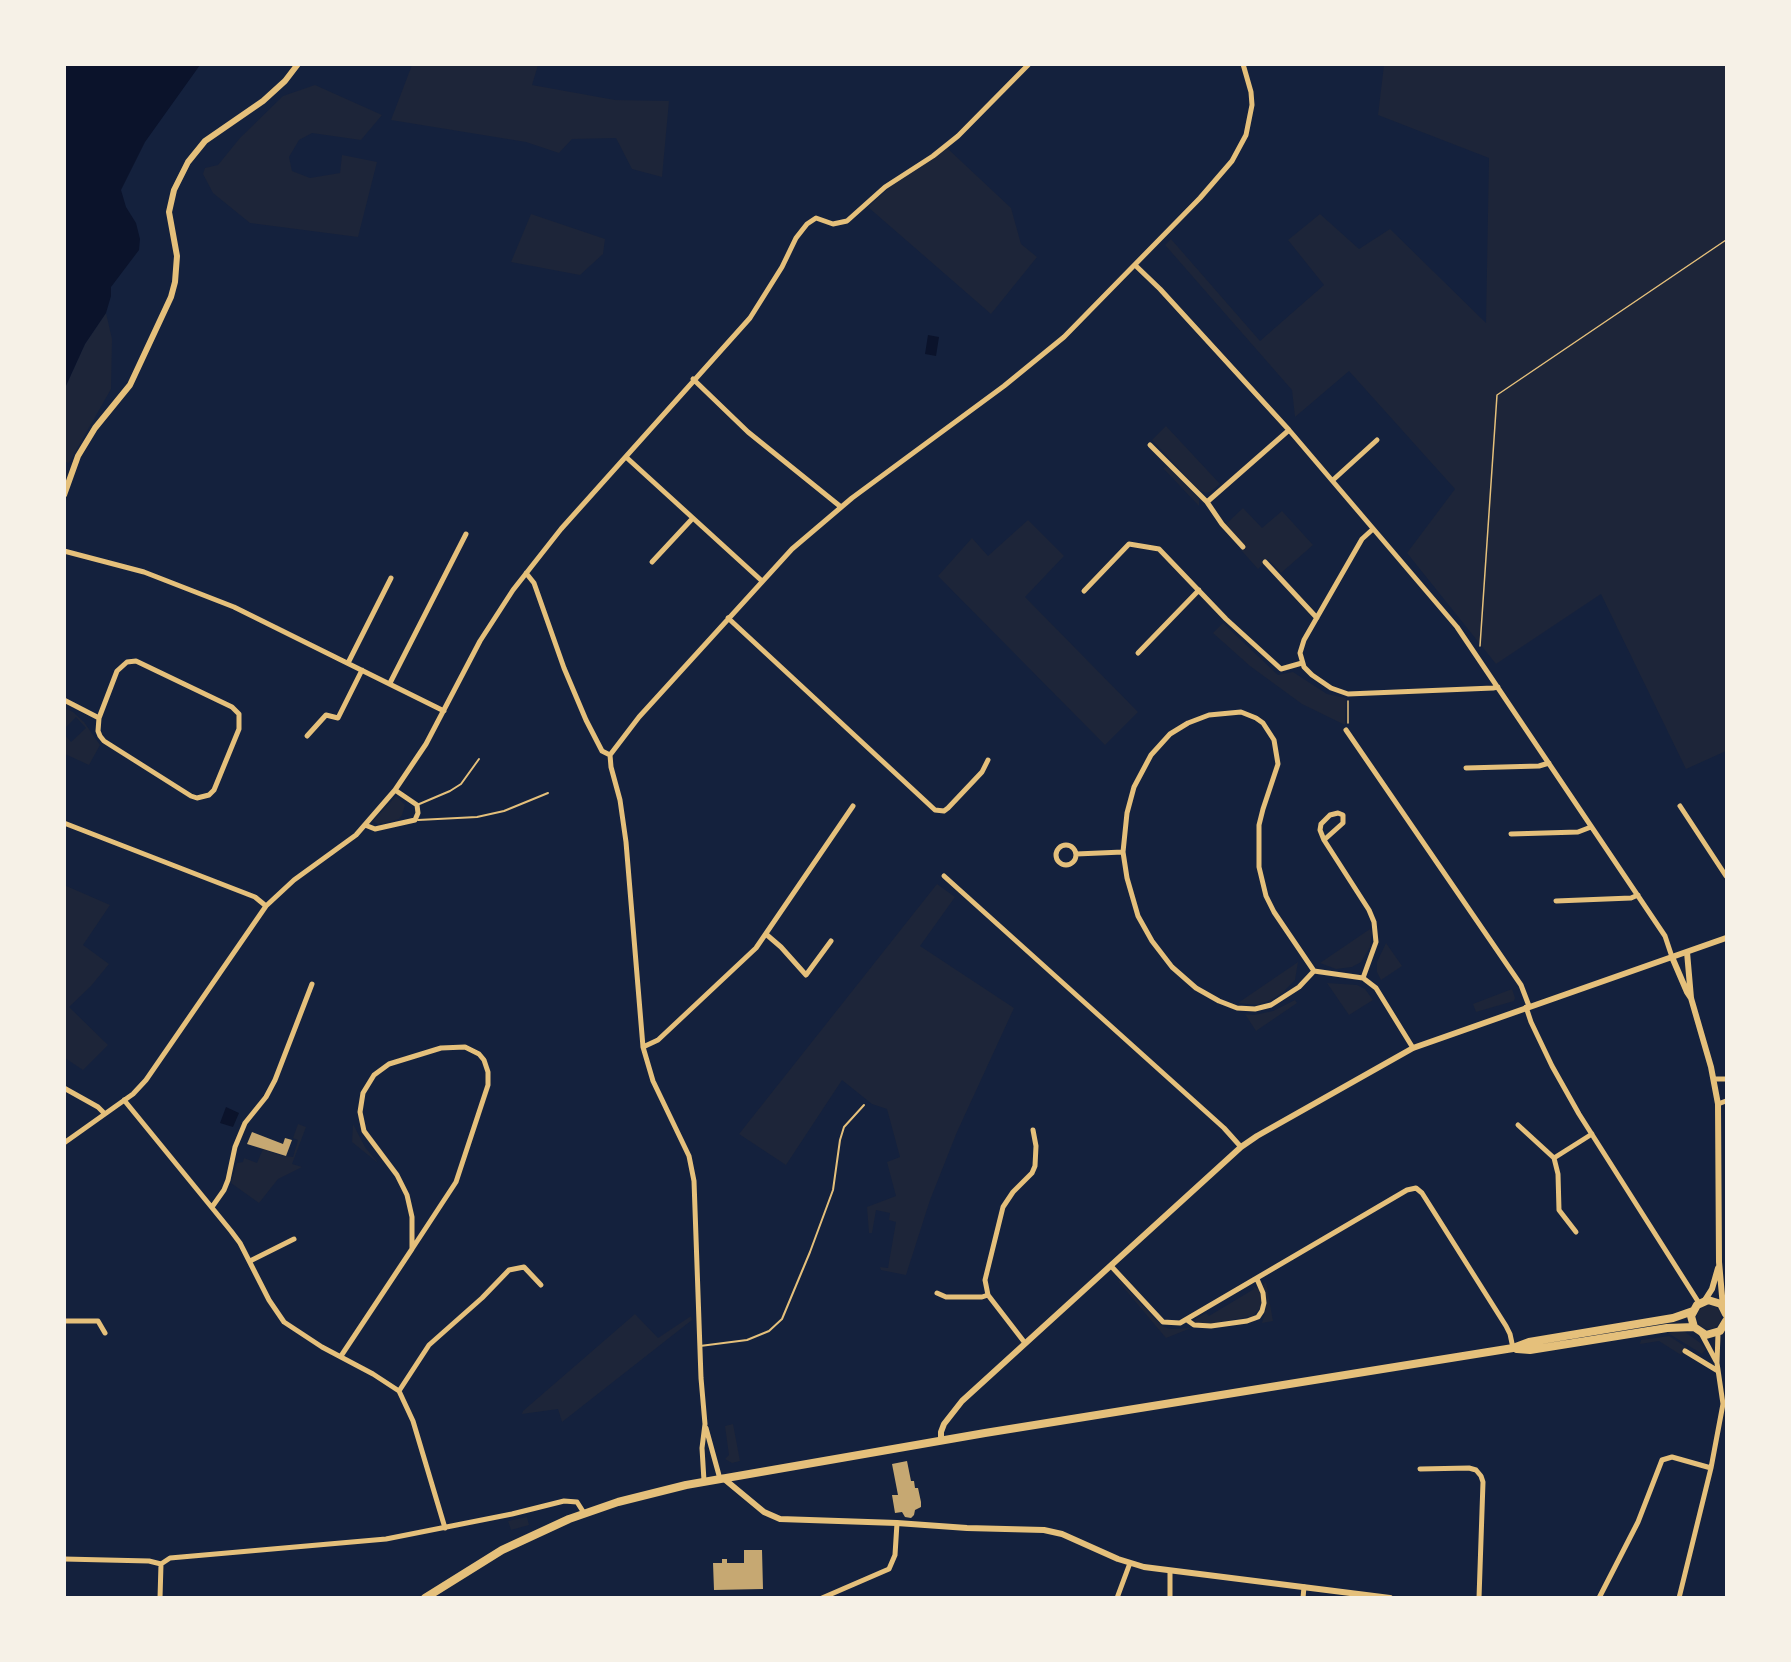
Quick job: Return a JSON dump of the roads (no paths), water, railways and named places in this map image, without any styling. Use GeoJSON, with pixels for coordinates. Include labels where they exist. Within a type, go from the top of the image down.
{"type":"FeatureCollection","features":[{"type":"Feature","properties":{"kind":"main road"},"geometry":{"type":"LineString","coordinates":[[1698,1330],[1691,1318],[1693,1311],[1702,1301],[1714,1300],[1725,1310]]}},
{"type":"Feature","properties":{"kind":"main road"},"geometry":{"type":"LineString","coordinates":[[425,1598],[502,1550],[584,1513],[704,1481],[941,1440],[1513,1348],[1529,1342],[1665,1320],[1693,1311]]}},
{"type":"Feature","properties":{"kind":"main road"},"geometry":{"type":"LineString","coordinates":[[1513,1348],[1530,1350],[1666,1328],[1698,1330],[1709,1335],[1718,1333],[1726,1324]]}},
{"type":"Feature","properties":{"kind":"street"},"geometry":{"type":"LineString","coordinates":[[64,495],[78,456],[95,428],[130,385],[171,297],[177,256],[169,213],[174,190],[188,162],[205,141],[270,94],[285,81],[298,64]]}},
{"type":"Feature","properties":{"kind":"street"},"geometry":{"type":"LineString","coordinates":[[64,1143],[133,1094],[146,1080],[266,906],[294,880],[348,842],[395,790],[426,744],[503,604],[561,530],[693,379],[740,330],[759,306],[796,238],[807,224],[816,218],[833,224],[847,221],[885,187],[933,156],[957,136],[1029,64]]}},
{"type":"Feature","properties":{"kind":"street"},"geometry":{"type":"LineString","coordinates":[[704,1481],[702,1448],[705,1424],[700,1346],[696,1197],[693,1175],[681,1136],[653,1082],[643,1047],[626,842],[622,808],[610,755],[639,717],[800,542],[841,507],[1035,362],[1064,337],[1214,182],[1239,148],[1248,128],[1252,105],[1251,92],[1243,64]]}},
{"type":"Feature","properties":{"kind":"street"},"geometry":{"type":"LineString","coordinates":[[1135,265],[1160,289],[1289,430],[1456,627],[1665,936],[1691,998]]}},
{"type":"Feature","properties":{"kind":"street"},"geometry":{"type":"LineString","coordinates":[[693,379],[748,432],[841,507]]}},
{"type":"Feature","properties":{"kind":"street"},"geometry":{"type":"LineString","coordinates":[[1207,502],[1289,430]]}},
{"type":"Feature","properties":{"kind":"street"},"geometry":{"type":"LineString","coordinates":[[1332,480],[1377,440]]}},
{"type":"Feature","properties":{"kind":"street"},"geometry":{"type":"LineString","coordinates":[[1150,445],[1207,502],[1243,548]]}},
{"type":"Feature","properties":{"kind":"street"},"geometry":{"type":"LineString","coordinates":[[626,457],[762,581]]}},
{"type":"Feature","properties":{"kind":"street"},"geometry":{"type":"LineString","coordinates":[[652,561],[692,519]]}},
{"type":"Feature","properties":{"kind":"street"},"geometry":{"type":"LineString","coordinates":[[1373,529],[1362,539],[1300,649],[1302,663],[1312,675],[1332,688],[1348,694],[1498,687]]}},
{"type":"Feature","properties":{"kind":"street"},"geometry":{"type":"LineString","coordinates":[[390,683],[465,534]]}},
{"type":"Feature","properties":{"kind":"street"},"geometry":{"type":"LineString","coordinates":[[1084,591],[1129,544],[1159,549],[1281,669],[1302,663]]}},
{"type":"Feature","properties":{"kind":"street"},"geometry":{"type":"LineString","coordinates":[[64,550],[144,572],[194,590],[272,624],[444,711]]}},
{"type":"Feature","properties":{"kind":"street"},"geometry":{"type":"LineString","coordinates":[[1265,562],[1317,618]]}},
{"type":"Feature","properties":{"kind":"street"},"geometry":{"type":"LineString","coordinates":[[526,573],[534,583],[564,668],[586,720],[602,751],[610,755]]}},
{"type":"Feature","properties":{"kind":"street"},"geometry":{"type":"LineString","coordinates":[[348,663],[391,578]]}},
{"type":"Feature","properties":{"kind":"street"},"geometry":{"type":"LineString","coordinates":[[1138,653],[1199,590]]}},
{"type":"Feature","properties":{"kind":"street"},"geometry":{"type":"LineString","coordinates":[[728,618],[935,810],[944,811],[948,808],[982,772],[988,760]]}},
{"type":"Feature","properties":{"kind":"street"},"geometry":{"type":"LineString","coordinates":[[136,661],[232,707],[239,714],[240,723],[214,790],[209,795],[197,798],[104,741],[98,730],[99,718],[117,671],[127,662],[136,661]]}},
{"type":"Feature","properties":{"kind":"street"},"geometry":{"type":"LineString","coordinates":[[307,736],[326,715],[331,714],[338,718],[362,670]]}},
{"type":"Feature","properties":{"kind":"street"},"geometry":{"type":"LineString","coordinates":[[64,700],[99,718]]}},
{"type":"Feature","properties":{"kind":"street"},"geometry":{"type":"LineString","coordinates":[[1314,971],[1290,994],[1263,1008],[1237,1008],[1207,995],[1178,973],[1152,941],[1133,904],[1123,852],[1127,813],[1134,787],[1146,762],[1164,740],[1188,723],[1209,715],[1241,712],[1263,723],[1274,740],[1278,764],[1259,825],[1258,847],[1266,896],[1283,927],[1314,971],[1363,978],[1376,988],[1413,1048]]}},
{"type":"Feature","properties":{"kind":"street"},"geometry":{"type":"LineString","coordinates":[[1347,727],[1521,985],[1531,1022],[1552,1066],[1592,1134],[1702,1301],[1712,1289],[1719,1262]]}},
{"type":"Feature","properties":{"kind":"street"},"geometry":{"type":"LineString","coordinates":[[1466,768],[1539,766],[1549,763]]}},
{"type":"Feature","properties":{"kind":"street"},"geometry":{"type":"LineString","coordinates":[[365,825],[375,829],[415,820],[418,813],[417,805],[395,790]]}},
{"type":"Feature","properties":{"kind":"street"},"geometry":{"type":"LineString","coordinates":[[643,1047],[658,1040],[747,958],[767,935],[853,806]]}},
{"type":"Feature","properties":{"kind":"street"},"geometry":{"type":"LineString","coordinates":[[1680,806],[1726,876]]}},
{"type":"Feature","properties":{"kind":"street"},"geometry":{"type":"LineString","coordinates":[[1324,840],[1343,823],[1343,815],[1334,813],[1322,824],[1320,830],[1324,840],[1369,910],[1374,922],[1376,942],[1363,978]]}},
{"type":"Feature","properties":{"kind":"street"},"geometry":{"type":"LineString","coordinates":[[64,823],[255,897],[266,906]]}},
{"type":"Feature","properties":{"kind":"street"},"geometry":{"type":"LineString","coordinates":[[1511,834],[1578,832],[1591,826]]}},
{"type":"Feature","properties":{"kind":"street"},"geometry":{"type":"LineString","coordinates":[[1076,854],[1123,852]]}},
{"type":"Feature","properties":{"kind":"street"},"geometry":{"type":"LineString","coordinates":[[944,876],[1215,1120],[1241,1147]]}},
{"type":"Feature","properties":{"kind":"street"},"geometry":{"type":"LineString","coordinates":[[1556,901],[1630,898],[1638,895]]}},
{"type":"Feature","properties":{"kind":"street"},"geometry":{"type":"LineString","coordinates":[[767,935],[806,975],[831,941]]}},
{"type":"Feature","properties":{"kind":"street"},"geometry":{"type":"LineString","coordinates":[[941,1440],[941,1430],[953,1410],[1241,1147],[1257,1136],[1413,1048],[1726,938]]}},
{"type":"Feature","properties":{"kind":"street"},"geometry":{"type":"LineString","coordinates":[[1687,952],[1691,998],[1714,1079],[1718,1104],[1719,1262],[1725,1310]]}},
{"type":"Feature","properties":{"kind":"street"},"geometry":{"type":"LineString","coordinates":[[212,1207],[228,1180],[235,1147],[245,1124],[266,1097],[275,1080],[312,984]]}},
{"type":"Feature","properties":{"kind":"street"},"geometry":{"type":"LineString","coordinates":[[341,1356],[412,1249],[456,1182],[488,1085],[488,1072],[484,1060],[479,1054],[465,1047],[447,1047],[389,1064],[368,1082],[361,1102],[360,1112],[364,1131],[397,1175],[407,1195],[412,1217],[412,1249]]}},
{"type":"Feature","properties":{"kind":"street"},"geometry":{"type":"LineString","coordinates":[[1714,1079],[1726,1079]]}},
{"type":"Feature","properties":{"kind":"street"},"geometry":{"type":"LineString","coordinates":[[64,1088],[98,1107],[104,1113]]}},
{"type":"Feature","properties":{"kind":"street"},"geometry":{"type":"LineString","coordinates":[[124,1100],[240,1243],[269,1300],[284,1322],[322,1347],[373,1374],[399,1391],[413,1421],[445,1528]]}},
{"type":"Feature","properties":{"kind":"street"},"geometry":{"type":"LineString","coordinates":[[1718,1104],[1726,1101]]}},
{"type":"Feature","properties":{"kind":"street"},"geometry":{"type":"LineString","coordinates":[[1518,1125],[1554,1158],[1558,1174],[1559,1210],[1576,1232]]}},
{"type":"Feature","properties":{"kind":"street"},"geometry":{"type":"LineString","coordinates":[[1025,1343],[988,1295],[985,1280],[1003,1207],[1013,1192],[1032,1173],[1035,1166],[1036,1146],[1033,1130]]}},
{"type":"Feature","properties":{"kind":"street"},"geometry":{"type":"LineString","coordinates":[[1554,1158],[1592,1134]]}},
{"type":"Feature","properties":{"kind":"street"},"geometry":{"type":"LineString","coordinates":[[1111,1266],[1163,1322],[1174,1324],[1186,1320],[1407,1190],[1416,1188],[1422,1193],[1506,1326],[1513,1348]]}},
{"type":"Feature","properties":{"kind":"street"},"geometry":{"type":"LineString","coordinates":[[250,1261],[294,1239]]}},
{"type":"Feature","properties":{"kind":"street"},"geometry":{"type":"LineString","coordinates":[[399,1391],[429,1346],[509,1270],[524,1267],[541,1285]]}},
{"type":"Feature","properties":{"kind":"street"},"geometry":{"type":"LineString","coordinates":[[1186,1320],[1194,1325],[1211,1326],[1247,1321],[1258,1317],[1264,1303],[1263,1293],[1257,1279]]}},
{"type":"Feature","properties":{"kind":"street"},"geometry":{"type":"LineString","coordinates":[[937,1293],[946,1298],[988,1295]]}},
{"type":"Feature","properties":{"kind":"street"},"geometry":{"type":"LineString","coordinates":[[64,1321],[98,1321],[105,1333]]}},
{"type":"Feature","properties":{"kind":"street"},"geometry":{"type":"LineString","coordinates":[[1698,1330],[1717,1363]]}},
{"type":"Feature","properties":{"kind":"street"},"geometry":{"type":"LineString","coordinates":[[1679,1598],[1711,1468],[1723,1404],[1717,1363],[1718,1333]]}},
{"type":"Feature","properties":{"kind":"street"},"geometry":{"type":"LineString","coordinates":[[1685,1351],[1718,1371]]}},
{"type":"Feature","properties":{"kind":"street"},"geometry":{"type":"LineString","coordinates":[[705,1424],[722,1479],[764,1512],[780,1519],[1044,1530],[1062,1534],[1130,1563],[1390,1598]]}},
{"type":"Feature","properties":{"kind":"street"},"geometry":{"type":"LineString","coordinates":[[1599,1598],[1638,1522],[1662,1460],[1672,1457],[1711,1468]]}},
{"type":"Feature","properties":{"kind":"street"},"geometry":{"type":"LineString","coordinates":[[1420,1469],[1469,1468],[1476,1470],[1481,1476],[1483,1482],[1479,1598]]}},
{"type":"Feature","properties":{"kind":"street"},"geometry":{"type":"LineString","coordinates":[[64,1559],[149,1561],[161,1564],[170,1558],[371,1540],[445,1528],[564,1501],[577,1502],[584,1513]]}},
{"type":"Feature","properties":{"kind":"street"},"geometry":{"type":"LineString","coordinates":[[822,1598],[889,1569],[895,1554],[897,1523]]}},
{"type":"Feature","properties":{"kind":"street"},"geometry":{"type":"LineString","coordinates":[[1117,1598],[1130,1563]]}},
{"type":"Feature","properties":{"kind":"street"},"geometry":{"type":"LineString","coordinates":[[159,1598],[161,1564]]}},
{"type":"Feature","properties":{"kind":"street"},"geometry":{"type":"LineString","coordinates":[[1170,1570],[1170,1598]]}},
{"type":"Feature","properties":{"kind":"street"},"geometry":{"type":"LineString","coordinates":[[1303,1598],[1304,1587]]}},
{"type":"Feature","properties":{"kind":"lane"},"geometry":{"type":"LineString","coordinates":[[417,805],[461,784],[478,759]]}},
{"type":"Feature","properties":{"kind":"lane"},"geometry":{"type":"LineString","coordinates":[[415,820],[477,817],[504,810],[548,793]]}},
{"type":"Feature","properties":{"kind":"lane"},"geometry":{"type":"LineString","coordinates":[[700,1346],[747,1340],[769,1331],[782,1319],[833,1190],[844,1127],[864,1105]]}}]}
